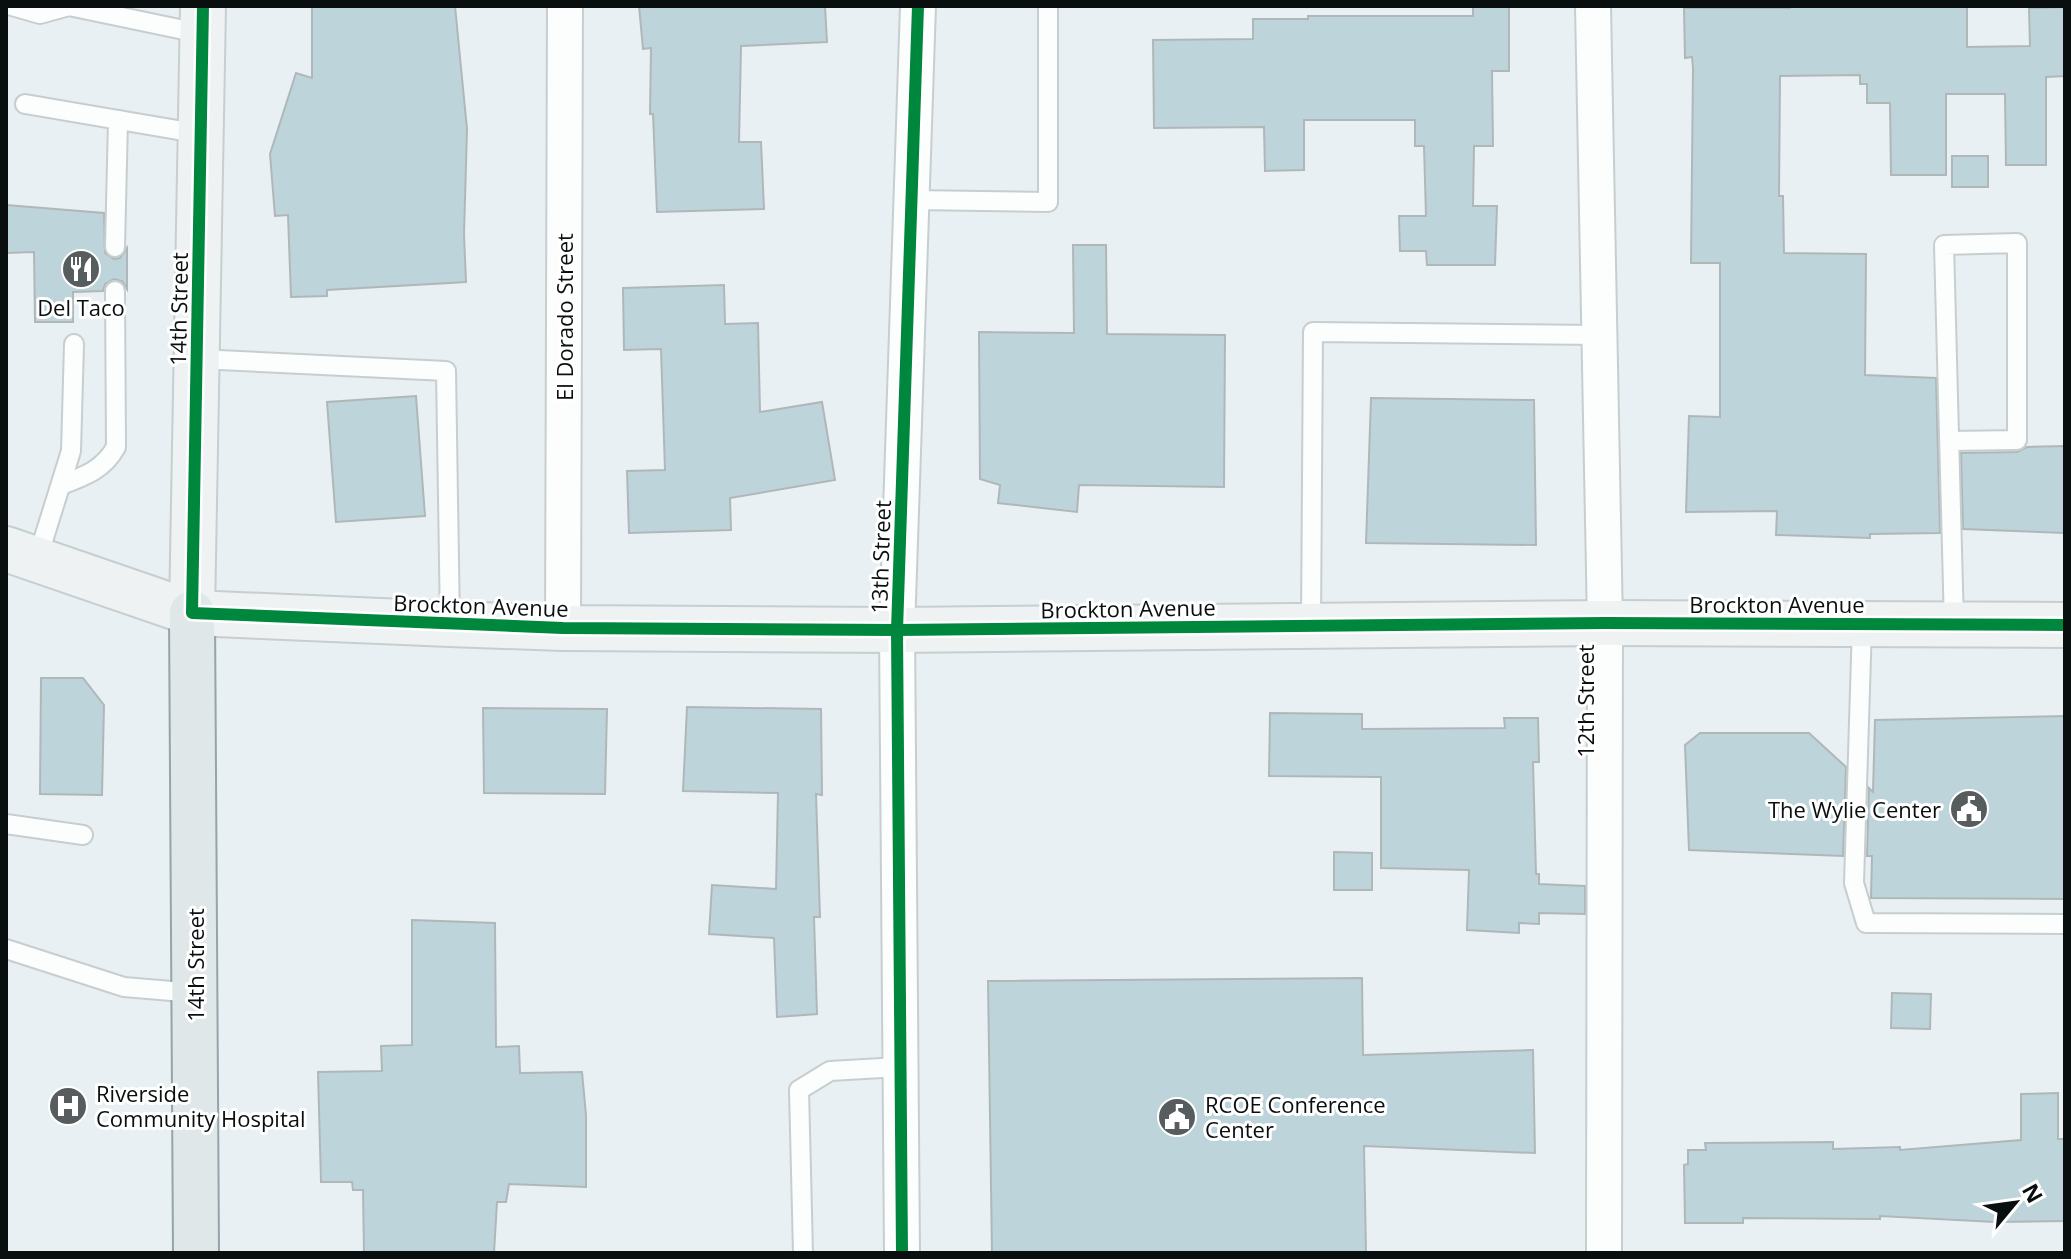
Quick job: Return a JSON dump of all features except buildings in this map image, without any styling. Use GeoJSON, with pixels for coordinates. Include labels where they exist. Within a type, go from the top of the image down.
{"type":"FeatureCollection","features":[{"type":"Feature","properties":{"kind":"main road","name":"14th Street"},"geometry":{"type":"LineString","coordinates":[[196,1253],[192,613],[203,20]]}},
{"type":"Feature","properties":{"kind":"main road","name":"Brockton Avenue"},"geometry":{"type":"LineString","coordinates":[[22,555],[192,613],[563,628],[897,630],[1605,623],[2065,625]]}},
{"type":"Feature","properties":{"kind":"street","name":"El Dorado Street"},"geometry":{"type":"LineString","coordinates":[[563,628],[565,6]]}},
{"type":"Feature","properties":{"kind":"street","name":"13th Street"},"geometry":{"type":"LineString","coordinates":[[902,1253],[897,630],[918,6]]}},
{"type":"Feature","properties":{"kind":"street","name":"12th Street"},"geometry":{"type":"LineString","coordinates":[[1593,6],[1605,623],[1604,1253]]}},
{"type":"Feature","properties":{"kind":"lane"},"geometry":{"type":"LineString","coordinates":[[12,6],[40,14],[69,6],[203,20]]}},
{"type":"Feature","properties":{"kind":"lane"},"geometry":{"type":"LineString","coordinates":[[912,200],[1048,202],[1048,6]]}},
{"type":"Feature","properties":{"kind":"lane"},"geometry":{"type":"LineString","coordinates":[[25,104],[201,134]]}},
{"type":"Feature","properties":{"kind":"lane"},"geometry":{"type":"LineString","coordinates":[[115,247],[118,120]]}},
{"type":"Feature","properties":{"kind":"lane"},"geometry":{"type":"LineString","coordinates":[[1950,441],[2017,440],[2017,243],[1944,245],[1954,625]]}},
{"type":"Feature","properties":{"kind":"lane"},"geometry":{"type":"LineString","coordinates":[[61,485],[89,475],[107,462],[116,447],[115,291]]}},
{"type":"Feature","properties":{"kind":"lane"},"geometry":{"type":"LineString","coordinates":[[1311,626],[1313,332],[1600,335]]}},
{"type":"Feature","properties":{"kind":"lane"},"geometry":{"type":"LineString","coordinates":[[22,555],[61,485],[71,451],[74,344]]}},
{"type":"Feature","properties":{"kind":"lane"},"geometry":{"type":"LineString","coordinates":[[198,359],[446,371],[450,624]]}},
{"type":"Feature","properties":{"kind":"lane"},"geometry":{"type":"LineString","coordinates":[[1862,625],[1854,883],[1866,923],[2065,924]]}},
{"type":"Feature","properties":{"kind":"lane"},"geometry":{"type":"LineString","coordinates":[[6,824],[83,835]]}},
{"type":"Feature","properties":{"kind":"lane"},"geometry":{"type":"LineString","coordinates":[[6,949],[124,987],[195,993]]}},
{"type":"Feature","properties":{"kind":"lane"},"geometry":{"type":"LineString","coordinates":[[803,1253],[799,1090],[830,1071],[899,1067]]}},
{"type":"Feature","properties":{"kind":"cycle path"},"geometry":{"type":"LineString","coordinates":[[203,6],[192,613],[563,628],[897,630],[1605,623],[2065,625]]}},
{"type":"Feature","properties":{"kind":"cycle path"},"geometry":{"type":"LineString","coordinates":[[902,1253],[897,630],[918,6]]}},
{"type":"Feature","properties":{"kind":"place","name":"Del Taco"},"geometry":{"type":"Point","coordinates":[81,269]}},
{"type":"Feature","properties":{"kind":"place","name":"The Wylie Center"},"geometry":{"type":"Point","coordinates":[1969,809]}},
{"type":"Feature","properties":{"kind":"place","name":"Riverside Community Hospital"},"geometry":{"type":"Point","coordinates":[68,1106]}},
{"type":"Feature","properties":{"kind":"place","name":"RCOE Conference Center"},"geometry":{"type":"Point","coordinates":[1177,1117]}}]}
